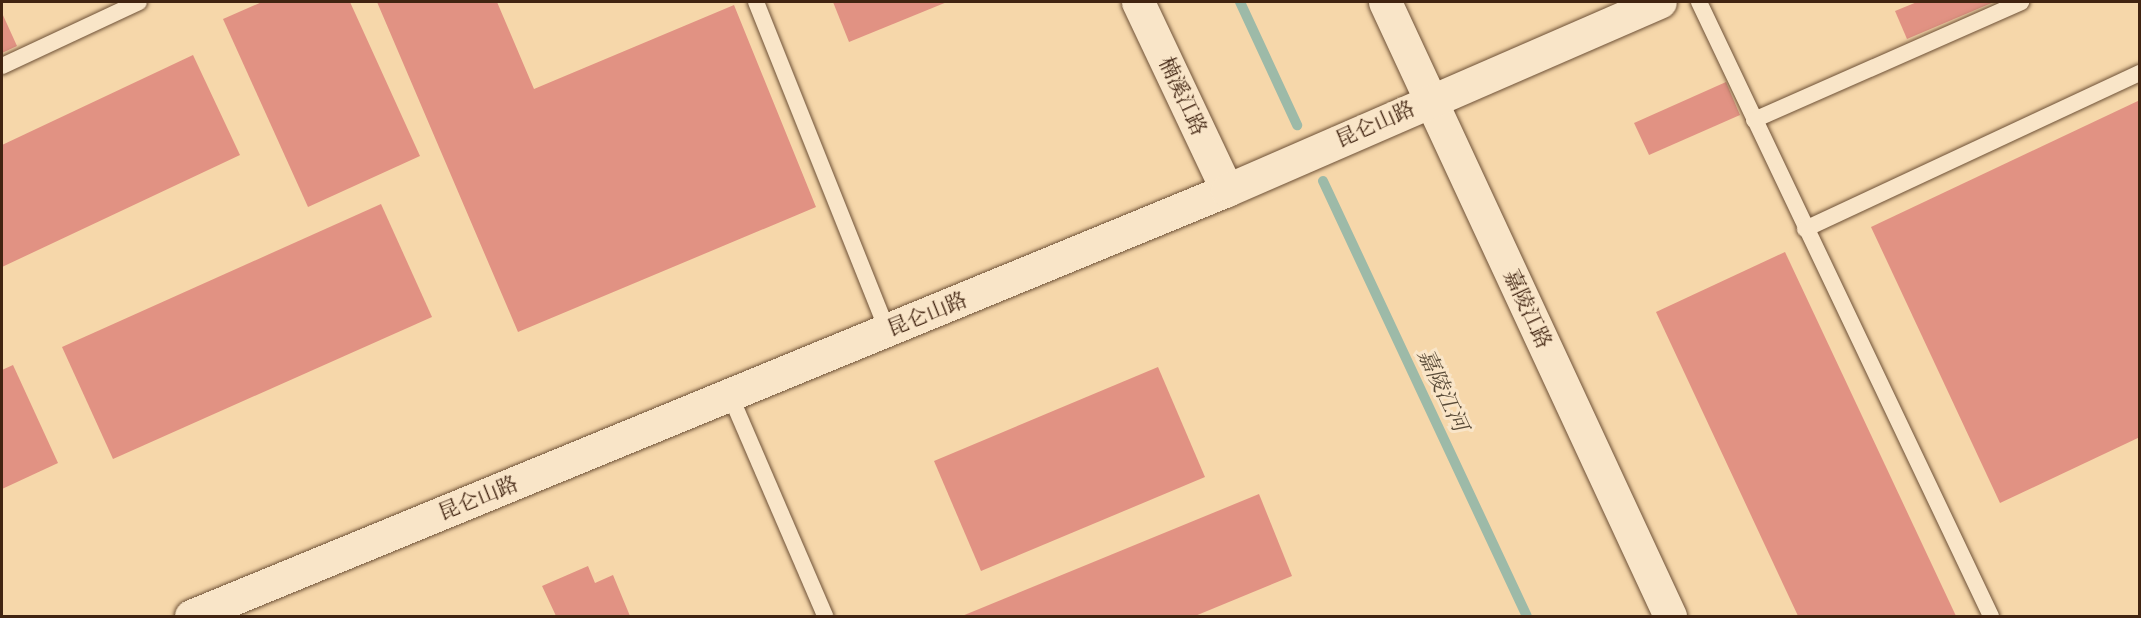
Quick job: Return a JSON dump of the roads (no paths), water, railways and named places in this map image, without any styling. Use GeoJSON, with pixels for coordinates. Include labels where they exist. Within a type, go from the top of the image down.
{"type":"FeatureCollection","features":[{"type":"Feature","properties":{"kind":"street","name":"楠溪江路"},"geometry":{"type":"LineString","coordinates":[[1138,2],[1227,190]]}},
{"type":"Feature","properties":{"kind":"street","name":"嘉陵江路"},"geometry":{"type":"LineString","coordinates":[[1385,2],[1670,616]]}},
{"type":"Feature","properties":{"kind":"street","name":"昆仑山路"},"geometry":{"type":"LineString","coordinates":[[191,616],[1227,190],[1431,99],[1660,2]]}},
{"type":"Feature","properties":{"kind":"lane"},"geometry":{"type":"LineString","coordinates":[[2,66],[139,2]]}},
{"type":"Feature","properties":{"kind":"lane"},"geometry":{"type":"LineString","coordinates":[[756,2],[886,330]]}},
{"type":"Feature","properties":{"kind":"lane"},"geometry":{"type":"LineString","coordinates":[[1699,2],[1991,616]]}},
{"type":"Feature","properties":{"kind":"lane"},"geometry":{"type":"LineString","coordinates":[[1754,120],[2021,2]]}},
{"type":"Feature","properties":{"kind":"lane"},"geometry":{"type":"LineString","coordinates":[[1805,229],[2139,73]]}},
{"type":"Feature","properties":{"kind":"lane"},"geometry":{"type":"LineString","coordinates":[[730,395],[825,616]]}},
{"type":"Feature","properties":{"kind":"waterway","name":"嘉陵江河"},"geometry":{"type":"LineString","coordinates":[[1240,2],[1297,125]]}},
{"type":"Feature","properties":{"kind":"waterway","name":"嘉陵江河"},"geometry":{"type":"LineString","coordinates":[[1323,181],[1527,616]]}}]}
